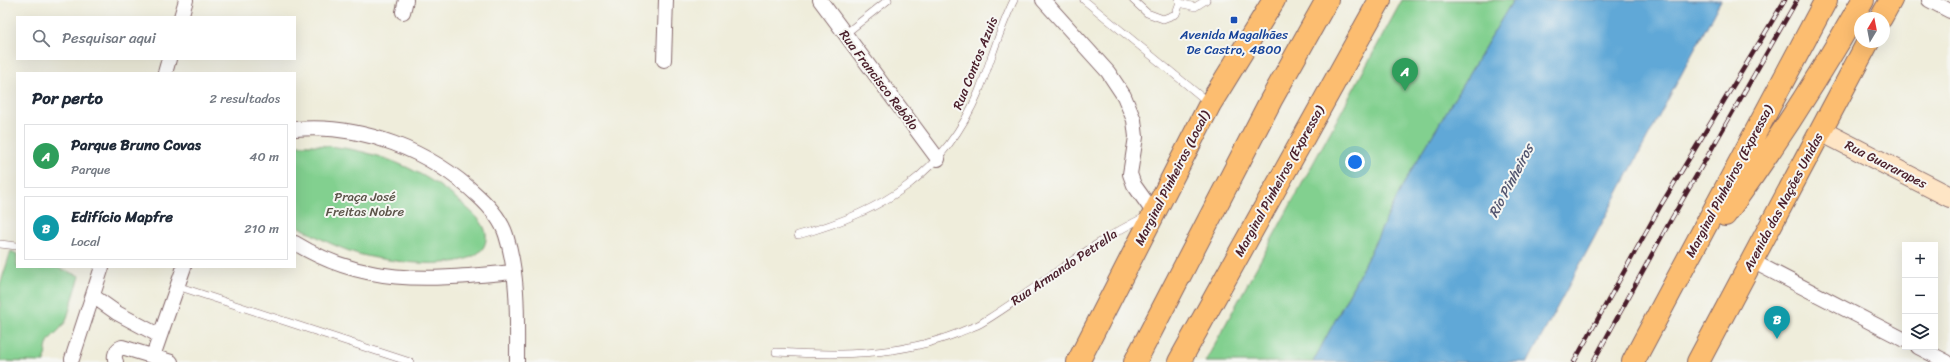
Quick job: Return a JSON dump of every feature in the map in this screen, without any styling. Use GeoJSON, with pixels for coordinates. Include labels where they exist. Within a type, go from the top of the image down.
{"type":"FeatureCollection","features":[{"type":"Feature","properties":{"kind":"highway","name":"Marginal Pinheiros (Local)"},"geometry":{"type":"LineString","coordinates":[[1078,362],[1210,104],[1274,0]]}},
{"type":"Feature","properties":{"kind":"highway"},"geometry":{"type":"LineString","coordinates":[[1135,362],[1271,100],[1327,0]]}},
{"type":"Feature","properties":{"kind":"highway","name":"Marginal Pinheiros (Expressa)"},"geometry":{"type":"LineString","coordinates":[[1179,362],[1380,0]]}},
{"type":"Feature","properties":{"kind":"highway","name":"Marginal Pinheiros (Expressa)"},"geometry":{"type":"LineString","coordinates":[[1633,362],[1826,0]]}},
{"type":"Feature","properties":{"kind":"highway"},"geometry":{"type":"LineString","coordinates":[[1675,284],[1732,205],[1786,125],[1837,46],[1863,0]]}},
{"type":"Feature","properties":{"kind":"highway"},"geometry":{"type":"LineString","coordinates":[[1884,12],[1891,0]]}},
{"type":"Feature","properties":{"kind":"highway","name":"Avenida das Nações Unidas"},"geometry":{"type":"LineString","coordinates":[[1698,362],[1865,48]]}},
{"type":"Feature","properties":{"kind":"street"},"geometry":{"type":"LineString","coordinates":[[181,16],[186,0]]}},
{"type":"Feature","properties":{"kind":"street"},"geometry":{"type":"LineString","coordinates":[[664,60],[666,0]]}},
{"type":"Feature","properties":{"kind":"street","name":"Rua Francisco Rebôlo"},"geometry":{"type":"LineString","coordinates":[[820,0],[938,159]]}},
{"type":"Feature","properties":{"kind":"street"},"geometry":{"type":"LineString","coordinates":[[1042,0],[1108,72],[1124,96],[1134,120],[1136,137],[1130,174],[1134,186],[1154,213]]}},
{"type":"Feature","properties":{"kind":"street"},"geometry":{"type":"LineString","coordinates":[[1929,0],[1950,11]]}},
{"type":"Feature","properties":{"kind":"street"},"geometry":{"type":"LineString","coordinates":[[166,72],[170,60]]}},
{"type":"Feature","properties":{"kind":"street"},"geometry":{"type":"LineString","coordinates":[[296,129],[346,132],[372,137],[397,145],[426,158],[445,170],[490,208],[500,222],[506,235],[514,272],[517,299],[517,362]]}},
{"type":"Feature","properties":{"kind":"street","name":"Rua Guararapes"},"geometry":{"type":"LineString","coordinates":[[1821,131],[1950,197]]}},
{"type":"Feature","properties":{"kind":"street"},"geometry":{"type":"LineString","coordinates":[[296,243],[344,266],[383,276],[408,279],[433,279],[514,272]]}},
{"type":"Feature","properties":{"kind":"street"},"geometry":{"type":"LineString","coordinates":[[1752,261],[1902,338]]}},
{"type":"Feature","properties":{"kind":"street"},"geometry":{"type":"LineString","coordinates":[[72,359],[93,296],[100,268]]}},
{"type":"Feature","properties":{"kind":"street"},"geometry":{"type":"LineString","coordinates":[[153,356],[184,268]]}},
{"type":"Feature","properties":{"kind":"street"},"geometry":{"type":"LineString","coordinates":[[93,296],[117,313],[160,336]]}},
{"type":"Feature","properties":{"kind":"street"},"geometry":{"type":"LineString","coordinates":[[116,362],[114,356],[122,347],[171,362]]}},
{"type":"Feature","properties":{"kind":"street"},"geometry":{"type":"LineString","coordinates":[[1924,350],[1947,362]]}},
{"type":"Feature","properties":{"kind":"lane"},"geometry":{"type":"LineString","coordinates":[[845,34],[888,0]]}},
{"type":"Feature","properties":{"kind":"lane","name":"Rua Contos Azuis"},"geometry":{"type":"LineString","coordinates":[[798,235],[831,226],[871,209],[911,183],[938,159],[955,138],[966,118],[979,90],[1002,25],[1014,0]]}},
{"type":"Feature","properties":{"kind":"lane"},"geometry":{"type":"LineString","coordinates":[[1084,0],[1210,104]]}},
{"type":"Feature","properties":{"kind":"lane"},"geometry":{"type":"LineString","coordinates":[[1133,0],[1147,13],[1163,19],[1176,14],[1180,2],[1195,7],[1206,0]]}},
{"type":"Feature","properties":{"kind":"lane","name":"Rua Armando Petrella"},"geometry":{"type":"LineString","coordinates":[[776,352],[814,354],[884,352],[918,346],[951,336],[982,323],[1073,258],[1128,225],[1154,213]]}},
{"type":"Feature","properties":{"kind":"lane"},"geometry":{"type":"LineString","coordinates":[[0,244],[16,246]]}},
{"type":"Feature","properties":{"kind":"lane"},"geometry":{"type":"LineString","coordinates":[[177,286],[410,362]]}},
{"type":"Feature","properties":{"kind":"green space"},"geometry":{"type":"Polygon","coordinates":[[[1402,0],[1513,0],[1404,183],[1358,277],[1313,362],[1205,362],[1402,0]]]}},
{"type":"Feature","properties":{"kind":"green space","name":"Praça José Freitas Nobre"},"geometry":{"type":"Polygon","coordinates":[[[296,145],[319,145],[365,152],[409,168],[429,179],[449,193],[470,211],[481,222],[485,230],[486,240],[480,252],[467,259],[428,263],[385,260],[355,253],[309,233],[296,225],[296,145]]]}},
{"type":"Feature","properties":{"kind":"green space"},"geometry":{"type":"Polygon","coordinates":[[[11,251],[16,254],[16,268],[59,268],[80,276],[66,321],[48,341],[45,362],[0,361],[0,285],[11,251]]]}},
{"type":"Feature","properties":{"kind":"water","name":"Rio Pinheiros"},"geometry":{"type":"Polygon","coordinates":[[[1513,0],[1721,0],[1528,362],[1313,362],[1358,277],[1404,183],[1513,0]]]}},
{"type":"Feature","properties":{"kind":"railway"},"geometry":{"type":"LineString","coordinates":[[1574,362],[1661,205],[1785,0]]}},
{"type":"Feature","properties":{"kind":"railway"},"geometry":{"type":"LineString","coordinates":[[1593,362],[1668,225],[1797,0]]}},
{"type":"Feature","properties":{"kind":"place","name":"Avenida Magalhães De Castro, 4800"},"geometry":{"type":"Point","coordinates":[1234,20]}},
{"type":"Feature","properties":{"kind":"place","name":"Parque Bruno Covas"},"geometry":{"type":"Point","coordinates":[1405,91]}},
{"type":"Feature","properties":{"kind":"place","name":"Edifício Mapfre"},"geometry":{"type":"Point","coordinates":[1777,339]}}]}
